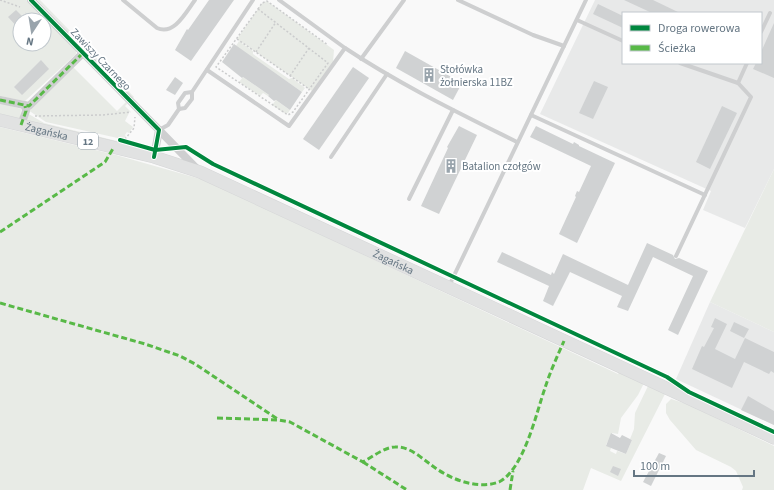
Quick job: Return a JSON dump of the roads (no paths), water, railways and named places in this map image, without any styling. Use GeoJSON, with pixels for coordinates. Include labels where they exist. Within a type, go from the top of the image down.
{"type":"FeatureCollection","features":[{"type":"Feature","properties":{"kind":"main road","name":"Żagańska"},"geometry":{"type":"LineString","coordinates":[[0,120],[154,157],[200,172],[774,438]]}},
{"type":"Feature","properties":{"kind":"street","name":"Zawiszy Czarnego"},"geometry":{"type":"LineString","coordinates":[[31,0],[200,172]]}},
{"type":"Feature","properties":{"kind":"street","name":"Zawiszy Czarnego"},"geometry":{"type":"LineString","coordinates":[[25,109],[83,53]]}},
{"type":"Feature","properties":{"kind":"street"},"geometry":{"type":"LineString","coordinates":[[0,100],[25,109],[21,125]]}},
{"type":"Feature","properties":{"kind":"street"},"geometry":{"type":"LineString","coordinates":[[154,157],[158,130]]}},
{"type":"Feature","properties":{"kind":"lane"},"geometry":{"type":"LineString","coordinates":[[123,0],[156,28],[162,30],[174,26],[195,0]]}},
{"type":"Feature","properties":{"kind":"lane"},"geometry":{"type":"LineString","coordinates":[[179,108],[185,108],[192,99],[192,92],[253,0]]}},
{"type":"Feature","properties":{"kind":"lane"},"geometry":{"type":"LineString","coordinates":[[279,0],[361,59],[453,110],[517,142]]}},
{"type":"Feature","properties":{"kind":"lane"},"geometry":{"type":"LineString","coordinates":[[361,59],[404,0]]}},
{"type":"Feature","properties":{"kind":"lane"},"geometry":{"type":"LineString","coordinates":[[458,0],[533,35],[564,46]]}},
{"type":"Feature","properties":{"kind":"lane"},"geometry":{"type":"LineString","coordinates":[[448,287],[586,0]]}},
{"type":"Feature","properties":{"kind":"lane"},"geometry":{"type":"LineString","coordinates":[[762,30],[770,13]]}},
{"type":"Feature","properties":{"kind":"lane"},"geometry":{"type":"LineString","coordinates":[[577,20],[622,41]]}},
{"type":"Feature","properties":{"kind":"lane"},"geometry":{"type":"LineString","coordinates":[[207,70],[289,126],[345,48]]}},
{"type":"Feature","properties":{"kind":"lane"},"geometry":{"type":"LineString","coordinates":[[676,256],[751,97],[738,83],[683,64]]}},
{"type":"Feature","properties":{"kind":"lane"},"geometry":{"type":"LineString","coordinates":[[738,83],[747,64]]}},
{"type":"Feature","properties":{"kind":"lane"},"geometry":{"type":"LineString","coordinates":[[331,157],[387,74]]}},
{"type":"Feature","properties":{"kind":"lane"},"geometry":{"type":"LineString","coordinates":[[158,130],[168,125],[179,108],[178,103],[185,93],[192,92]]}},
{"type":"Feature","properties":{"kind":"lane"},"geometry":{"type":"LineString","coordinates":[[409,199],[453,110]]}},
{"type":"Feature","properties":{"kind":"lane"},"geometry":{"type":"LineString","coordinates":[[531,115],[705,195]]}},
{"type":"Feature","properties":{"kind":"place","name":"Stołówka żołnierska 11BZ"},"geometry":{"type":"Point","coordinates":[429,75]}},
{"type":"Feature","properties":{"kind":"place","name":"Batalion czołgów"},"geometry":{"type":"Point","coordinates":[451,166]}}]}
